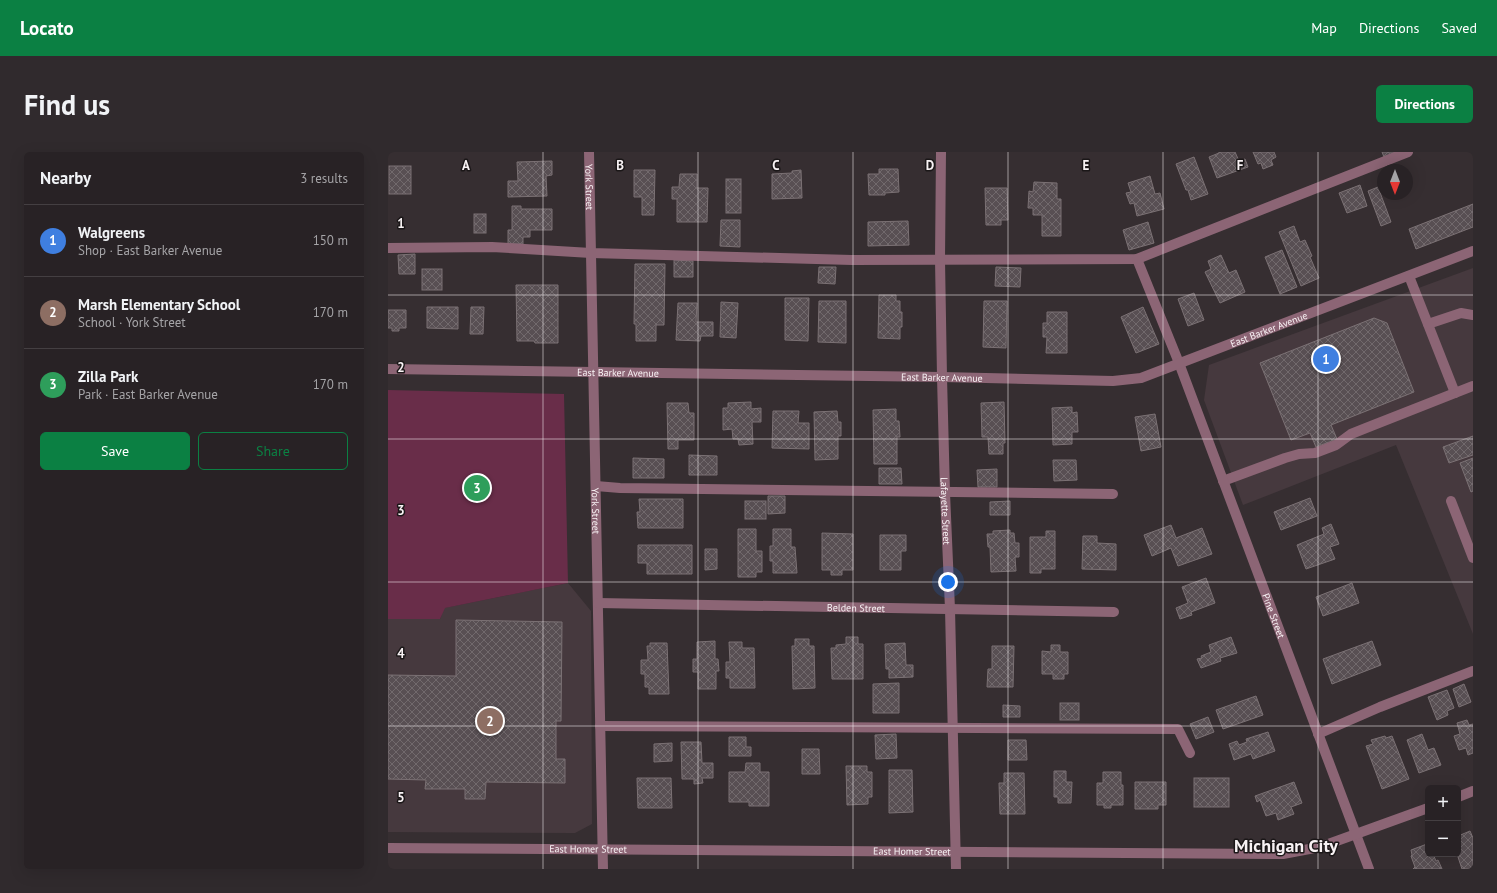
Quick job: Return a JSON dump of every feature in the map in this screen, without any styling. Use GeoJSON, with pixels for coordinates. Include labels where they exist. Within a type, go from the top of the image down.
{"type":"FeatureCollection","features":[{"type":"Feature","properties":{"kind":"street","name":"York Street"},"geometry":{"type":"LineString","coordinates":[[589,152],[603,869]]}},
{"type":"Feature","properties":{"kind":"street","name":"Lafayette Street"},"geometry":{"type":"LineString","coordinates":[[941,152],[940,260],[942,377],[950,609],[956,869]]}},
{"type":"Feature","properties":{"kind":"street"},"geometry":{"type":"LineString","coordinates":[[388,248],[492,247],[591,252],[852,260],[1137,259],[1408,152]]}},
{"type":"Feature","properties":{"kind":"street","name":"East Barker Avenue"},"geometry":{"type":"LineString","coordinates":[[388,368],[1113,381],[1142,378],[1473,251]]}},
{"type":"Feature","properties":{"kind":"street","name":"Pine Street"},"geometry":{"type":"LineString","coordinates":[[1137,259],[1179,363],[1369,869]]}},
{"type":"Feature","properties":{"kind":"street"},"geometry":{"type":"LineString","coordinates":[[1409,276],[1455,393]]}},
{"type":"Feature","properties":{"kind":"street"},"geometry":{"type":"LineString","coordinates":[[1428,324],[1461,313],[1473,314]]}},
{"type":"Feature","properties":{"kind":"street"},"geometry":{"type":"LineString","coordinates":[[1223,481],[1285,458],[1336,446],[1351,434],[1473,386]]}},
{"type":"Feature","properties":{"kind":"street"},"geometry":{"type":"LineString","coordinates":[[596,486],[620,488],[1113,494]]}},
{"type":"Feature","properties":{"kind":"street"},"geometry":{"type":"LineString","coordinates":[[1451,501],[1473,558]]}},
{"type":"Feature","properties":{"kind":"street","name":"Belden Street"},"geometry":{"type":"LineString","coordinates":[[598,603],[1114,612]]}},
{"type":"Feature","properties":{"kind":"street"},"geometry":{"type":"LineString","coordinates":[[1318,734],[1380,707],[1473,671]]}},
{"type":"Feature","properties":{"kind":"street"},"geometry":{"type":"LineString","coordinates":[[600,726],[1178,728],[1190,753]]}},
{"type":"Feature","properties":{"kind":"street"},"geometry":{"type":"LineString","coordinates":[[1461,796],[1473,791]]}},
{"type":"Feature","properties":{"kind":"street","name":"East Homer Street"},"geometry":{"type":"LineString","coordinates":[[388,848],[602,848],[1283,854],[1320,847],[1425,809]]}},
{"type":"Feature","properties":{"kind":"shaded area"},"geometry":{"type":"Polygon","coordinates":[[[1473,268],[1473,634],[1396,445],[1243,505],[1204,400],[1209,365],[1473,268]]]}},
{"type":"Feature","properties":{"kind":"shaded area"},"geometry":{"type":"Polygon","coordinates":[[[388,390],[564,394],[568,583],[445,608],[440,619],[388,619],[388,390]]]}},
{"type":"Feature","properties":{"kind":"shaded area"},"geometry":{"type":"Polygon","coordinates":[[[568,583],[591,611],[592,824],[575,833],[388,832],[388,619],[440,619],[444,608],[568,583]]]}},
{"type":"Feature","properties":{"kind":"building"},"geometry":{"type":"Polygon","coordinates":[[[1219,152],[1235,152],[1239,161],[1245,159],[1248,167],[1217,178],[1209,157],[1219,152]]]}},
{"type":"Feature","properties":{"kind":"building"},"geometry":{"type":"Polygon","coordinates":[[[1253,152],[1274,152],[1276,157],[1271,160],[1273,165],[1263,169],[1261,163],[1258,164],[1253,152]]]}},
{"type":"Feature","properties":{"kind":"building"},"geometry":{"type":"Polygon","coordinates":[[[1382,152],[1396,152],[1384,157],[1382,152]]]}},
{"type":"Feature","properties":{"kind":"building"},"geometry":{"type":"Polygon","coordinates":[[[1194,157],[1208,194],[1191,200],[1176,164],[1194,157]]]}},
{"type":"Feature","properties":{"kind":"building"},"geometry":{"type":"Polygon","coordinates":[[[552,161],[552,175],[546,176],[547,196],[508,197],[508,181],[518,181],[517,162],[552,161]]]}},
{"type":"Feature","properties":{"kind":"building"},"geometry":{"type":"Polygon","coordinates":[[[389,166],[411,166],[411,194],[389,194],[389,166]]]}},
{"type":"Feature","properties":{"kind":"building"},"geometry":{"type":"Polygon","coordinates":[[[879,169],[898,169],[899,192],[885,193],[885,195],[869,195],[868,174],[879,174],[879,169]]]}},
{"type":"Feature","properties":{"kind":"building"},"geometry":{"type":"Polygon","coordinates":[[[634,170],[655,170],[654,215],[642,215],[642,197],[634,197],[634,170]]]}},
{"type":"Feature","properties":{"kind":"building"},"geometry":{"type":"Polygon","coordinates":[[[801,170],[802,198],[772,199],[772,174],[792,173],[792,171],[801,170]]]}},
{"type":"Feature","properties":{"kind":"building"},"geometry":{"type":"Polygon","coordinates":[[[680,174],[697,174],[697,188],[708,188],[707,222],[677,222],[677,199],[672,199],[672,187],[679,187],[680,174]]]}},
{"type":"Feature","properties":{"kind":"building"},"geometry":{"type":"Polygon","coordinates":[[[1150,176],[1155,194],[1160,193],[1164,209],[1137,216],[1134,203],[1130,204],[1126,193],[1131,192],[1128,183],[1150,176]]]}},
{"type":"Feature","properties":{"kind":"building"},"geometry":{"type":"Polygon","coordinates":[[[726,179],[741,179],[741,213],[726,213],[726,179]]]}},
{"type":"Feature","properties":{"kind":"building"},"geometry":{"type":"Polygon","coordinates":[[[1034,182],[1057,183],[1057,199],[1061,199],[1061,236],[1042,236],[1042,215],[1033,215],[1033,208],[1028,208],[1029,191],[1033,192],[1034,182]]]}},
{"type":"Feature","properties":{"kind":"building"},"geometry":{"type":"Polygon","coordinates":[[[1360,185],[1367,206],[1347,213],[1339,193],[1360,185]]]}},
{"type":"Feature","properties":{"kind":"building"},"geometry":{"type":"Polygon","coordinates":[[[1377,187],[1377,200],[1383,200],[1391,222],[1381,226],[1368,191],[1377,187]]]}},
{"type":"Feature","properties":{"kind":"building"},"geometry":{"type":"Polygon","coordinates":[[[985,188],[1007,188],[1008,220],[1001,220],[1001,225],[986,225],[985,188]]]}},
{"type":"Feature","properties":{"kind":"building"},"geometry":{"type":"Polygon","coordinates":[[[1473,204],[1473,227],[1416,249],[1409,229],[1473,204]]]}},
{"type":"Feature","properties":{"kind":"building"},"geometry":{"type":"Polygon","coordinates":[[[512,206],[521,206],[521,209],[552,209],[552,230],[530,230],[530,237],[523,237],[523,244],[508,244],[508,230],[512,230],[512,206]]]}},
{"type":"Feature","properties":{"kind":"building"},"geometry":{"type":"Polygon","coordinates":[[[474,214],[486,214],[486,233],[474,233],[474,214]]]}},
{"type":"Feature","properties":{"kind":"building"},"geometry":{"type":"Polygon","coordinates":[[[721,220],[740,220],[740,247],[720,246],[721,220]]]}},
{"type":"Feature","properties":{"kind":"building"},"geometry":{"type":"Polygon","coordinates":[[[908,221],[909,245],[868,246],[868,222],[908,221]]]}},
{"type":"Feature","properties":{"kind":"building"},"geometry":{"type":"Polygon","coordinates":[[[1148,222],[1154,243],[1129,250],[1123,230],[1148,222]]]}},
{"type":"Feature","properties":{"kind":"building"},"geometry":{"type":"Polygon","coordinates":[[[1294,226],[1300,242],[1305,240],[1319,278],[1301,286],[1279,232],[1294,226]]]}},
{"type":"Feature","properties":{"kind":"building"},"geometry":{"type":"Polygon","coordinates":[[[1282,250],[1297,287],[1280,294],[1265,257],[1282,250]]]}},
{"type":"Feature","properties":{"kind":"building"},"geometry":{"type":"Polygon","coordinates":[[[415,254],[415,274],[399,274],[398,255],[415,254]]]}},
{"type":"Feature","properties":{"kind":"building"},"geometry":{"type":"Polygon","coordinates":[[[1221,255],[1229,273],[1236,270],[1245,292],[1220,303],[1205,272],[1211,269],[1208,261],[1221,255]]]}},
{"type":"Feature","properties":{"kind":"building"},"geometry":{"type":"Polygon","coordinates":[[[674,260],[693,261],[693,277],[674,277],[674,260]]]}},
{"type":"Feature","properties":{"kind":"building"},"geometry":{"type":"Polygon","coordinates":[[[635,264],[665,264],[664,325],[656,325],[656,341],[636,341],[636,324],[634,324],[635,264]]]}},
{"type":"Feature","properties":{"kind":"building"},"geometry":{"type":"Polygon","coordinates":[[[819,267],[836,267],[835,284],[818,283],[819,267]]]}},
{"type":"Feature","properties":{"kind":"building"},"geometry":{"type":"Polygon","coordinates":[[[996,267],[1021,268],[1020,287],[995,286],[996,267]]]}},
{"type":"Feature","properties":{"kind":"building"},"geometry":{"type":"Polygon","coordinates":[[[422,269],[442,269],[442,290],[422,290],[422,269]]]}},
{"type":"Feature","properties":{"kind":"building"},"geometry":{"type":"Polygon","coordinates":[[[516,285],[558,285],[558,343],[517,341],[516,285]]]}},
{"type":"Feature","properties":{"kind":"building"},"geometry":{"type":"Polygon","coordinates":[[[1194,293],[1204,320],[1188,326],[1178,299],[1194,293]]]}},
{"type":"Feature","properties":{"kind":"building"},"geometry":{"type":"Polygon","coordinates":[[[879,295],[896,295],[896,301],[900,301],[902,327],[900,327],[900,339],[878,338],[879,295]]]}},
{"type":"Feature","properties":{"kind":"building"},"geometry":{"type":"Polygon","coordinates":[[[785,298],[809,298],[808,341],[785,340],[785,298]]]}},
{"type":"Feature","properties":{"kind":"building"},"geometry":{"type":"Polygon","coordinates":[[[819,301],[846,301],[846,343],[818,342],[819,301]]]}},
{"type":"Feature","properties":{"kind":"building"},"geometry":{"type":"Polygon","coordinates":[[[984,301],[1007,301],[1006,348],[983,347],[984,301]]]}},
{"type":"Feature","properties":{"kind":"building"},"geometry":{"type":"Polygon","coordinates":[[[721,302],[738,303],[736,338],[720,337],[721,302]]]}},
{"type":"Feature","properties":{"kind":"building"},"geometry":{"type":"Polygon","coordinates":[[[678,303],[697,303],[696,322],[713,322],[713,336],[701,336],[700,341],[676,340],[678,303]]]}},
{"type":"Feature","properties":{"kind":"building"},"geometry":{"type":"Polygon","coordinates":[[[427,307],[458,307],[458,329],[427,328],[427,307]]]}},
{"type":"Feature","properties":{"kind":"building"},"geometry":{"type":"Polygon","coordinates":[[[471,307],[484,307],[483,334],[470,334],[471,307]]]}},
{"type":"Feature","properties":{"kind":"building"},"geometry":{"type":"Polygon","coordinates":[[[1143,307],[1159,344],[1136,353],[1121,317],[1143,307]]]}},
{"type":"Feature","properties":{"kind":"building"},"geometry":{"type":"Polygon","coordinates":[[[388,310],[406,310],[406,328],[399,328],[399,331],[392,331],[392,328],[388,328],[388,310]]]}},
{"type":"Feature","properties":{"kind":"building"},"geometry":{"type":"Polygon","coordinates":[[[1047,312],[1067,312],[1067,353],[1046,353],[1047,337],[1043,337],[1043,323],[1047,323],[1047,312]]]}},
{"type":"Feature","properties":{"kind":"building"},"geometry":{"type":"Polygon","coordinates":[[[1374,318],[1387,323],[1414,392],[1331,425],[1337,439],[1316,447],[1310,433],[1291,440],[1260,363],[1374,318]]]}},
{"type":"Feature","properties":{"kind":"building"},"geometry":{"type":"Polygon","coordinates":[[[751,402],[751,409],[761,408],[761,422],[752,422],[753,444],[739,445],[738,439],[733,439],[732,429],[723,430],[723,408],[728,408],[728,403],[751,402]]]}},
{"type":"Feature","properties":{"kind":"building"},"geometry":{"type":"Polygon","coordinates":[[[1004,402],[1005,443],[1003,443],[1003,454],[989,454],[988,437],[982,437],[981,403],[1004,402]]]}},
{"type":"Feature","properties":{"kind":"building"},"geometry":{"type":"Polygon","coordinates":[[[667,403],[688,403],[689,413],[694,413],[694,440],[678,440],[678,449],[668,449],[667,403]]]}},
{"type":"Feature","properties":{"kind":"building"},"geometry":{"type":"Polygon","coordinates":[[[1072,407],[1072,413],[1077,412],[1078,432],[1072,432],[1072,444],[1053,445],[1052,408],[1072,407]]]}},
{"type":"Feature","properties":{"kind":"building"},"geometry":{"type":"Polygon","coordinates":[[[896,409],[896,421],[899,421],[900,437],[897,437],[897,464],[874,464],[873,410],[896,409]]]}},
{"type":"Feature","properties":{"kind":"building"},"geometry":{"type":"Polygon","coordinates":[[[773,411],[799,411],[798,423],[809,423],[809,449],[772,448],[773,411]]]}},
{"type":"Feature","properties":{"kind":"building"},"geometry":{"type":"Polygon","coordinates":[[[837,411],[838,422],[841,422],[841,436],[838,436],[838,459],[815,460],[814,412],[837,411]]]}},
{"type":"Feature","properties":{"kind":"building"},"geometry":{"type":"Polygon","coordinates":[[[1155,414],[1161,447],[1141,451],[1135,417],[1155,414]]]}},
{"type":"Feature","properties":{"kind":"building"},"geometry":{"type":"Polygon","coordinates":[[[1473,436],[1473,455],[1449,463],[1443,447],[1473,436]]]}},
{"type":"Feature","properties":{"kind":"building"},"geometry":{"type":"Polygon","coordinates":[[[689,455],[717,456],[717,475],[689,475],[689,455]]]}},
{"type":"Feature","properties":{"kind":"building"},"geometry":{"type":"Polygon","coordinates":[[[633,458],[664,459],[664,478],[633,478],[633,458]]]}},
{"type":"Feature","properties":{"kind":"building"},"geometry":{"type":"Polygon","coordinates":[[[1473,458],[1473,491],[1471,492],[1460,463],[1473,458]]]}},
{"type":"Feature","properties":{"kind":"building"},"geometry":{"type":"Polygon","coordinates":[[[1053,460],[1076,460],[1077,480],[1054,481],[1053,460]]]}},
{"type":"Feature","properties":{"kind":"building"},"geometry":{"type":"Polygon","coordinates":[[[879,468],[901,468],[902,484],[879,484],[879,468]]]}},
{"type":"Feature","properties":{"kind":"building"},"geometry":{"type":"Polygon","coordinates":[[[997,469],[997,487],[978,487],[977,470],[997,469]]]}},
{"type":"Feature","properties":{"kind":"building"},"geometry":{"type":"Polygon","coordinates":[[[768,496],[785,496],[785,513],[768,514],[768,496]]]}},
{"type":"Feature","properties":{"kind":"building"},"geometry":{"type":"Polygon","coordinates":[[[1310,498],[1317,516],[1281,530],[1274,512],[1310,498]]]}},
{"type":"Feature","properties":{"kind":"building"},"geometry":{"type":"Polygon","coordinates":[[[639,499],[683,499],[683,528],[638,528],[637,512],[640,512],[639,499]]]}},
{"type":"Feature","properties":{"kind":"building"},"geometry":{"type":"Polygon","coordinates":[[[745,501],[766,501],[766,519],[745,519],[745,501]]]}},
{"type":"Feature","properties":{"kind":"building"},"geometry":{"type":"Polygon","coordinates":[[[1010,501],[1010,515],[990,515],[990,502],[1010,501]]]}},
{"type":"Feature","properties":{"kind":"building"},"geometry":{"type":"Polygon","coordinates":[[[1331,524],[1339,544],[1330,547],[1335,559],[1306,569],[1297,545],[1324,534],[1322,528],[1331,524]]]}},
{"type":"Feature","properties":{"kind":"building"},"geometry":{"type":"Polygon","coordinates":[[[1171,525],[1176,538],[1202,528],[1212,554],[1178,566],[1171,548],[1152,556],[1144,535],[1171,525]]]}},
{"type":"Feature","properties":{"kind":"building"},"geometry":{"type":"Polygon","coordinates":[[[738,529],[756,529],[756,551],[762,551],[762,572],[756,572],[756,577],[738,577],[738,529]]]}},
{"type":"Feature","properties":{"kind":"building"},"geometry":{"type":"Polygon","coordinates":[[[773,529],[791,529],[791,547],[795,547],[797,573],[773,573],[773,561],[770,561],[770,546],[773,546],[773,529]]]}},
{"type":"Feature","properties":{"kind":"building"},"geometry":{"type":"Polygon","coordinates":[[[1010,530],[1010,533],[1014,533],[1015,543],[1019,543],[1019,557],[1015,557],[1016,571],[991,572],[990,547],[988,547],[987,534],[993,534],[993,531],[1010,530]]]}},
{"type":"Feature","properties":{"kind":"building"},"geometry":{"type":"Polygon","coordinates":[[[1046,531],[1055,531],[1055,569],[1041,569],[1041,573],[1030,573],[1030,537],[1046,537],[1046,531]]]}},
{"type":"Feature","properties":{"kind":"building"},"geometry":{"type":"Polygon","coordinates":[[[822,533],[853,534],[853,570],[842,570],[842,575],[831,575],[831,570],[822,570],[822,533]]]}},
{"type":"Feature","properties":{"kind":"building"},"geometry":{"type":"Polygon","coordinates":[[[880,535],[906,535],[906,551],[901,551],[901,570],[880,570],[880,535]]]}},
{"type":"Feature","properties":{"kind":"building"},"geometry":{"type":"Polygon","coordinates":[[[1083,536],[1097,536],[1097,543],[1116,544],[1116,570],[1082,569],[1083,536]]]}},
{"type":"Feature","properties":{"kind":"building"},"geometry":{"type":"Polygon","coordinates":[[[638,545],[692,545],[692,574],[647,574],[647,563],[638,563],[638,545]]]}},
{"type":"Feature","properties":{"kind":"building"},"geometry":{"type":"Polygon","coordinates":[[[705,549],[717,549],[717,569],[705,570],[705,549]]]}},
{"type":"Feature","properties":{"kind":"building"},"geometry":{"type":"Polygon","coordinates":[[[1206,578],[1215,603],[1191,612],[1192,615],[1180,619],[1176,608],[1188,603],[1182,587],[1206,578]]]}},
{"type":"Feature","properties":{"kind":"building"},"geometry":{"type":"Polygon","coordinates":[[[1352,583],[1359,603],[1323,616],[1316,597],[1352,583]]]}},
{"type":"Feature","properties":{"kind":"building"},"geometry":{"type":"Polygon","coordinates":[[[456,620],[562,622],[561,721],[556,721],[556,759],[565,759],[565,783],[486,782],[485,799],[465,799],[465,789],[425,789],[426,780],[388,779],[388,675],[456,676],[456,620]]]}},
{"type":"Feature","properties":{"kind":"building"},"geometry":{"type":"Polygon","coordinates":[[[846,637],[858,637],[858,644],[863,644],[863,679],[832,679],[831,648],[836,648],[836,645],[846,644],[846,637]]]}},
{"type":"Feature","properties":{"kind":"building"},"geometry":{"type":"Polygon","coordinates":[[[1231,637],[1237,653],[1220,658],[1221,661],[1201,668],[1197,659],[1202,658],[1201,656],[1211,652],[1209,645],[1231,637]]]}},
{"type":"Feature","properties":{"kind":"building"},"geometry":{"type":"Polygon","coordinates":[[[795,639],[809,639],[809,646],[814,646],[815,688],[793,689],[792,646],[795,646],[795,639]]]}},
{"type":"Feature","properties":{"kind":"building"},"geometry":{"type":"Polygon","coordinates":[[[715,641],[715,659],[718,659],[719,671],[716,671],[716,689],[698,689],[698,672],[693,672],[693,659],[697,659],[697,642],[715,641]]]}},
{"type":"Feature","properties":{"kind":"building"},"geometry":{"type":"Polygon","coordinates":[[[1372,641],[1381,665],[1332,684],[1323,659],[1372,641]]]}},
{"type":"Feature","properties":{"kind":"building"},"geometry":{"type":"Polygon","coordinates":[[[729,642],[742,642],[742,648],[754,648],[755,688],[730,688],[730,678],[726,678],[726,662],[730,662],[729,642]]]}},
{"type":"Feature","properties":{"kind":"building"},"geometry":{"type":"Polygon","coordinates":[[[650,643],[667,643],[669,694],[649,694],[649,687],[645,687],[645,674],[641,674],[641,660],[648,660],[647,646],[650,646],[650,643]]]}},
{"type":"Feature","properties":{"kind":"building"},"geometry":{"type":"Polygon","coordinates":[[[905,643],[906,665],[913,665],[913,677],[889,678],[889,669],[886,669],[885,644],[905,643]]]}},
{"type":"Feature","properties":{"kind":"building"},"geometry":{"type":"Polygon","coordinates":[[[1051,645],[1060,645],[1060,652],[1068,652],[1068,674],[1064,674],[1064,679],[1053,679],[1053,674],[1042,674],[1042,651],[1051,652],[1051,645]]]}},
{"type":"Feature","properties":{"kind":"building"},"geometry":{"type":"Polygon","coordinates":[[[992,646],[1014,646],[1013,687],[987,687],[988,669],[992,669],[992,646]]]}},
{"type":"Feature","properties":{"kind":"building"},"geometry":{"type":"Polygon","coordinates":[[[899,683],[899,713],[873,713],[873,684],[899,683]]]}},
{"type":"Feature","properties":{"kind":"building"},"geometry":{"type":"Polygon","coordinates":[[[1464,684],[1471,702],[1459,707],[1453,689],[1464,684]]]}},
{"type":"Feature","properties":{"kind":"building"},"geometry":{"type":"Polygon","coordinates":[[[1447,690],[1454,708],[1447,711],[1448,715],[1437,720],[1428,697],[1447,690]]]}},
{"type":"Feature","properties":{"kind":"building"},"geometry":{"type":"Polygon","coordinates":[[[1256,696],[1263,715],[1223,729],[1216,710],[1256,696]]]}},
{"type":"Feature","properties":{"kind":"building"},"geometry":{"type":"Polygon","coordinates":[[[1060,703],[1079,703],[1079,720],[1060,720],[1060,703]]]}},
{"type":"Feature","properties":{"kind":"building"},"geometry":{"type":"Polygon","coordinates":[[[1003,705],[1020,706],[1020,717],[1003,717],[1003,705]]]}},
{"type":"Feature","properties":{"kind":"building"},"geometry":{"type":"Polygon","coordinates":[[[1208,717],[1214,732],[1196,739],[1190,724],[1208,717]]]}},
{"type":"Feature","properties":{"kind":"building"},"geometry":{"type":"Polygon","coordinates":[[[1467,720],[1469,725],[1473,724],[1473,753],[1468,755],[1466,748],[1459,750],[1454,736],[1460,734],[1457,723],[1467,720]]]}},
{"type":"Feature","properties":{"kind":"building"},"geometry":{"type":"Polygon","coordinates":[[[1268,732],[1275,751],[1253,759],[1251,754],[1234,760],[1229,744],[1237,741],[1239,745],[1247,742],[1246,739],[1268,732]]]}},
{"type":"Feature","properties":{"kind":"building"},"geometry":{"type":"Polygon","coordinates":[[[896,734],[897,758],[876,759],[875,735],[896,734]]]}},
{"type":"Feature","properties":{"kind":"building"},"geometry":{"type":"Polygon","coordinates":[[[1422,734],[1428,750],[1434,748],[1441,765],[1419,773],[1407,740],[1422,734]]]}},
{"type":"Feature","properties":{"kind":"building"},"geometry":{"type":"Polygon","coordinates":[[[1385,736],[1386,738],[1392,736],[1409,779],[1382,789],[1366,746],[1373,744],[1371,740],[1385,736]]]}},
{"type":"Feature","properties":{"kind":"building"},"geometry":{"type":"Polygon","coordinates":[[[729,737],[746,737],[746,747],[751,747],[751,756],[729,756],[729,737]]]}},
{"type":"Feature","properties":{"kind":"building"},"geometry":{"type":"Polygon","coordinates":[[[1008,740],[1026,740],[1027,760],[1008,760],[1008,740]]]}},
{"type":"Feature","properties":{"kind":"building"},"geometry":{"type":"Polygon","coordinates":[[[681,742],[701,742],[702,763],[713,763],[713,778],[702,778],[703,783],[694,784],[694,779],[682,779],[681,742]]]}},
{"type":"Feature","properties":{"kind":"building"},"geometry":{"type":"Polygon","coordinates":[[[672,743],[672,761],[654,762],[654,744],[672,743]]]}},
{"type":"Feature","properties":{"kind":"building"},"geometry":{"type":"Polygon","coordinates":[[[802,749],[819,749],[820,774],[802,774],[802,749]]]}},
{"type":"Feature","properties":{"kind":"building"},"geometry":{"type":"Polygon","coordinates":[[[746,763],[760,763],[760,772],[769,772],[769,806],[749,806],[749,802],[729,802],[729,772],[745,772],[746,763]]]}},
{"type":"Feature","properties":{"kind":"building"},"geometry":{"type":"Polygon","coordinates":[[[846,766],[867,766],[867,772],[872,772],[872,797],[868,797],[868,804],[847,805],[846,766]]]}},
{"type":"Feature","properties":{"kind":"building"},"geometry":{"type":"Polygon","coordinates":[[[889,770],[912,770],[913,812],[889,813],[889,770]]]}},
{"type":"Feature","properties":{"kind":"building"},"geometry":{"type":"Polygon","coordinates":[[[1054,771],[1066,771],[1066,782],[1072,782],[1071,803],[1058,803],[1058,797],[1054,797],[1054,771]]]}},
{"type":"Feature","properties":{"kind":"building"},"geometry":{"type":"Polygon","coordinates":[[[1103,772],[1121,772],[1121,785],[1123,785],[1123,805],[1111,805],[1111,808],[1104,808],[1104,805],[1097,805],[1097,783],[1103,783],[1103,772]]]}},
{"type":"Feature","properties":{"kind":"building"},"geometry":{"type":"Polygon","coordinates":[[[1004,773],[1024,773],[1025,814],[1000,814],[999,783],[1004,783],[1004,773]]]}},
{"type":"Feature","properties":{"kind":"building"},"geometry":{"type":"Polygon","coordinates":[[[637,778],[671,778],[672,808],[638,808],[637,778]]]}},
{"type":"Feature","properties":{"kind":"building"},"geometry":{"type":"Polygon","coordinates":[[[1194,778],[1229,778],[1229,807],[1194,807],[1194,778]]]}},
{"type":"Feature","properties":{"kind":"building"},"geometry":{"type":"Polygon","coordinates":[[[1135,782],[1166,782],[1166,805],[1158,805],[1158,809],[1135,809],[1135,782]]]}},
{"type":"Feature","properties":{"kind":"building"},"geometry":{"type":"Polygon","coordinates":[[[1294,782],[1302,803],[1291,807],[1294,814],[1278,820],[1276,813],[1266,816],[1260,800],[1257,802],[1255,796],[1294,782]]]}},
{"type":"Feature","properties":{"kind":"building"},"geometry":{"type":"Polygon","coordinates":[[[1470,831],[1473,838],[1473,869],[1462,869],[1458,857],[1461,857],[1461,835],[1470,831]]]}},
{"type":"Feature","properties":{"kind":"building"},"geometry":{"type":"Polygon","coordinates":[[[1425,845],[1425,857],[1434,857],[1436,861],[1438,860],[1442,869],[1413,869],[1415,867],[1411,856],[1411,850],[1425,845]]]}},
{"type":"Feature","properties":{"kind":"place","name":"Walgreens"},"geometry":{"type":"Point","coordinates":[1326,359]}},
{"type":"Feature","properties":{"kind":"place","name":"Zilla Park"},"geometry":{"type":"Point","coordinates":[477,488]}},
{"type":"Feature","properties":{"kind":"place","name":"Marsh Elementary School"},"geometry":{"type":"Point","coordinates":[490,721]}},
{"type":"Feature","properties":{"kind":"district","name":"Michigan City"},"geometry":{"type":"Point","coordinates":[1286,846]}}]}
